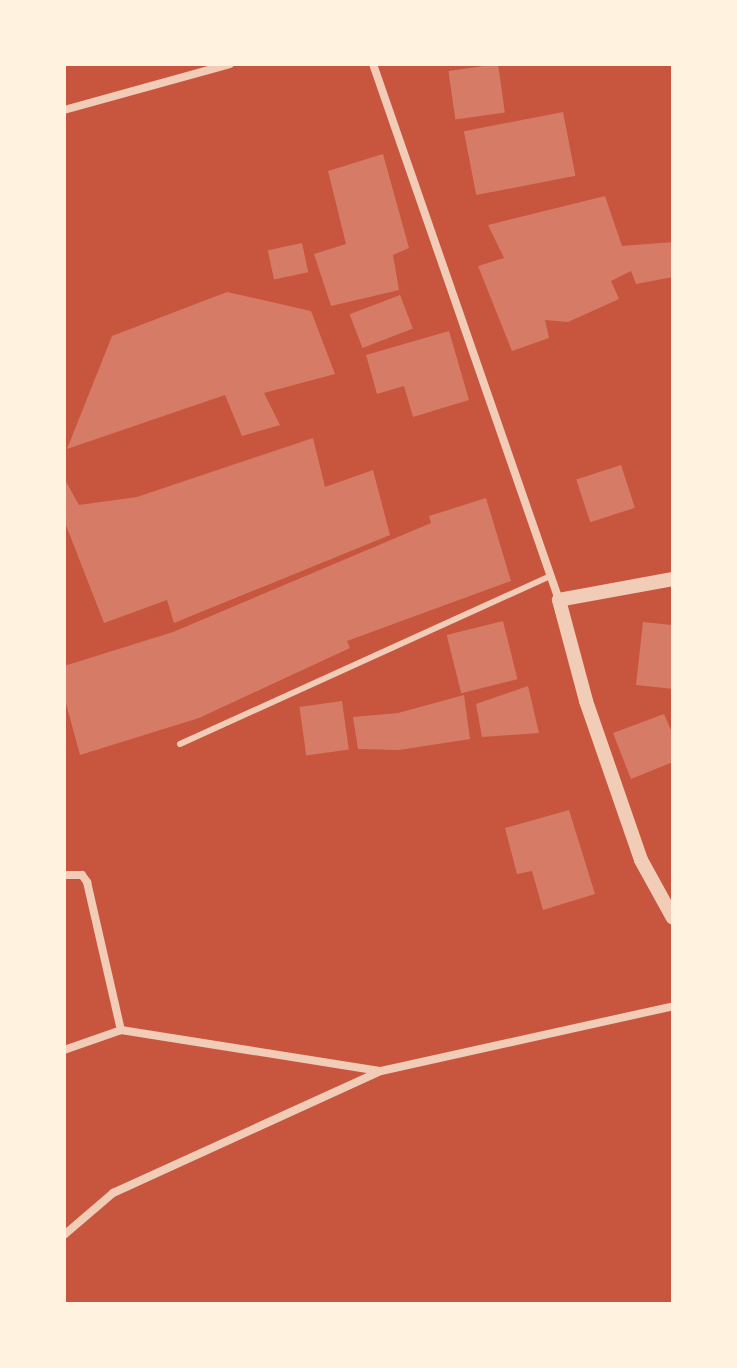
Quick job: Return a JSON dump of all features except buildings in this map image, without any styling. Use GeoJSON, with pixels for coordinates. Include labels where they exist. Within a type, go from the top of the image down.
{"type":"FeatureCollection","features":[{"type":"Feature","properties":{"kind":"street"},"geometry":{"type":"LineString","coordinates":[[64,110],[230,64]]}},
{"type":"Feature","properties":{"kind":"street"},"geometry":{"type":"LineString","coordinates":[[373,64],[551,576],[586,701],[641,860],[673,918]]}},
{"type":"Feature","properties":{"kind":"street"},"geometry":{"type":"LineString","coordinates":[[559,600],[673,579]]}},
{"type":"Feature","properties":{"kind":"street"},"geometry":{"type":"LineString","coordinates":[[64,875],[82,875],[87,882],[121,1030]]}},
{"type":"Feature","properties":{"kind":"street"},"geometry":{"type":"LineString","coordinates":[[64,1235],[113,1193],[381,1071],[673,1006]]}},
{"type":"Feature","properties":{"kind":"street"},"geometry":{"type":"LineString","coordinates":[[64,1050],[121,1030],[381,1071]]}},
{"type":"Feature","properties":{"kind":"lane"},"geometry":{"type":"LineString","coordinates":[[180,744],[551,576]]}}]}
